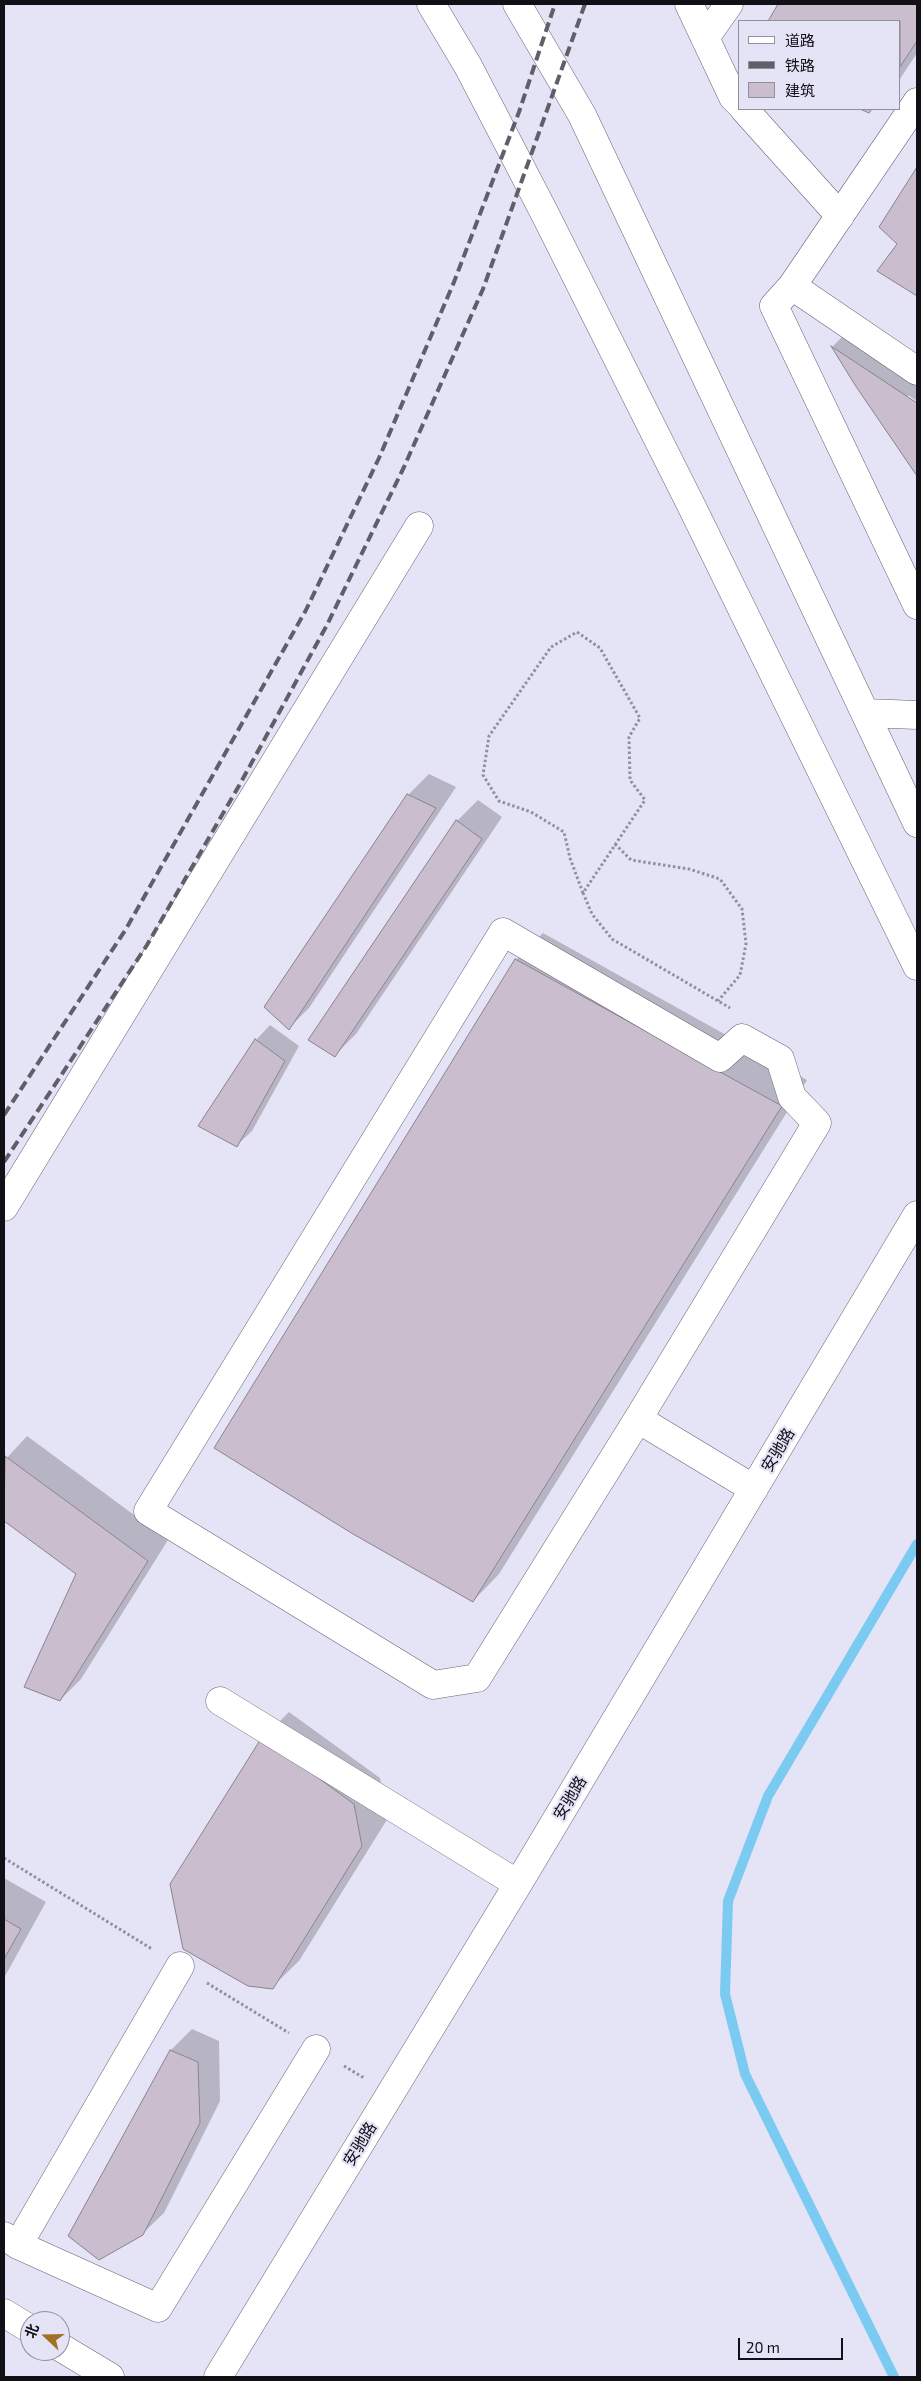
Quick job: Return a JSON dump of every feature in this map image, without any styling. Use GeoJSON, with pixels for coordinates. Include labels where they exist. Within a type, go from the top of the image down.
{"type":"FeatureCollection","features":[{"type":"Feature","properties":{"kind":"street"},"geometry":{"type":"LineString","coordinates":[[431,4],[468,66],[545,214],[690,503],[917,966]]}},
{"type":"Feature","properties":{"kind":"street"},"geometry":{"type":"LineString","coordinates":[[517,4],[582,116],[917,823]]}},
{"type":"Feature","properties":{"kind":"street"},"geometry":{"type":"LineString","coordinates":[[689,4],[733,97],[738,102]]}},
{"type":"Feature","properties":{"kind":"street"},"geometry":{"type":"LineString","coordinates":[[705,38],[729,4]]}},
{"type":"Feature","properties":{"kind":"street"},"geometry":{"type":"LineString","coordinates":[[917,102],[792,286],[774,306],[917,605]]}},
{"type":"Feature","properties":{"kind":"street"},"geometry":{"type":"LineString","coordinates":[[745,110],[840,216]]}},
{"type":"Feature","properties":{"kind":"street"},"geometry":{"type":"LineString","coordinates":[[792,286],[917,370]]}},
{"type":"Feature","properties":{"kind":"street"},"geometry":{"type":"LineString","coordinates":[[4,1206],[419,526]]}},
{"type":"Feature","properties":{"kind":"street"},"geometry":{"type":"LineString","coordinates":[[866,713],[917,715]]}},
{"type":"Feature","properties":{"kind":"street"},"geometry":{"type":"LineString","coordinates":[[503,932],[720,1058],[742,1038],[780,1059],[792,1097],[817,1123],[638,1420],[477,1678],[434,1685],[148,1511],[503,932]]}},
{"type":"Feature","properties":{"kind":"street","name":"安驰路"},"geometry":{"type":"LineString","coordinates":[[218,2377],[518,1884],[917,1215]]}},
{"type":"Feature","properties":{"kind":"street"},"geometry":{"type":"LineString","coordinates":[[638,1420],[754,1489]]}},
{"type":"Feature","properties":{"kind":"street"},"geometry":{"type":"LineString","coordinates":[[220,1701],[518,1884]]}},
{"type":"Feature","properties":{"kind":"street"},"geometry":{"type":"LineString","coordinates":[[180,1966],[11,2241],[158,2308],[316,2049]]}},
{"type":"Feature","properties":{"kind":"street"},"geometry":{"type":"LineString","coordinates":[[4,2313],[20,2323]]}},
{"type":"Feature","properties":{"kind":"street"},"geometry":{"type":"LineString","coordinates":[[70,2353],[110,2377]]}},
{"type":"Feature","properties":{"kind":"path"},"geometry":{"type":"LineString","coordinates":[[583,893],[645,800],[630,780],[629,737],[640,718],[600,648],[577,632],[551,647],[489,736],[482,775],[498,801],[531,812],[564,832],[570,858],[583,893],[592,914],[612,939],[747,1018],[742,1038]]}},
{"type":"Feature","properties":{"kind":"path"},"geometry":{"type":"LineString","coordinates":[[615,843],[631,860],[689,869],[720,879],[742,909],[746,944],[740,975],[718,1001]]}},
{"type":"Feature","properties":{"kind":"building"},"geometry":{"type":"Polygon","coordinates":[[[778,4],[917,4],[917,41],[901,65],[901,20],[769,20],[778,4]]]}},
{"type":"Feature","properties":{"kind":"building"},"geometry":{"type":"Polygon","coordinates":[[[917,167],[917,296],[877,271],[897,244],[879,227],[917,167]]]}},
{"type":"Feature","properties":{"kind":"building"},"geometry":{"type":"Polygon","coordinates":[[[831,346],[917,403],[917,476],[855,385],[831,346]]]}},
{"type":"Feature","properties":{"kind":"building"},"geometry":{"type":"Polygon","coordinates":[[[407,794],[436,808],[289,1030],[264,1007],[407,794]]]}},
{"type":"Feature","properties":{"kind":"building"},"geometry":{"type":"Polygon","coordinates":[[[456,820],[482,839],[335,1057],[308,1040],[456,820]]]}},
{"type":"Feature","properties":{"kind":"building"},"geometry":{"type":"Polygon","coordinates":[[[515,959],[782,1106],[473,1602],[353,1534],[214,1448],[515,959]]]}},
{"type":"Feature","properties":{"kind":"building"},"geometry":{"type":"Polygon","coordinates":[[[255,1039],[285,1061],[237,1147],[198,1126],[255,1039]]]}},
{"type":"Feature","properties":{"kind":"building"},"geometry":{"type":"Polygon","coordinates":[[[5,1456],[148,1561],[60,1701],[24,1687],[76,1574],[4,1521],[5,1456]]]}},
{"type":"Feature","properties":{"kind":"building"},"geometry":{"type":"Polygon","coordinates":[[[262,1737],[354,1804],[362,1846],[273,1989],[248,1986],[183,1949],[170,1884],[262,1737]]]}},
{"type":"Feature","properties":{"kind":"building"},"geometry":{"type":"Polygon","coordinates":[[[4,1919],[21,1929],[4,1959],[4,1919]]]}},
{"type":"Feature","properties":{"kind":"building"},"geometry":{"type":"Polygon","coordinates":[[[170,2050],[198,2062],[200,2123],[143,2235],[99,2260],[68,2236],[170,2050]]]}},
{"type":"Feature","properties":{"kind":"waterway"},"geometry":{"type":"LineString","coordinates":[[894,2377],[745,2074],[725,1994],[728,1901],[768,1796],[917,1544]]}},
{"type":"Feature","properties":{"kind":"railway"},"geometry":{"type":"LineString","coordinates":[[4,1115],[126,929],[306,610],[379,458],[454,282],[519,112],[555,4]]}},
{"type":"Feature","properties":{"kind":"railway"},"geometry":{"type":"LineString","coordinates":[[4,1162],[147,945],[240,784],[327,625],[404,467],[483,289],[585,4]]}}]}
